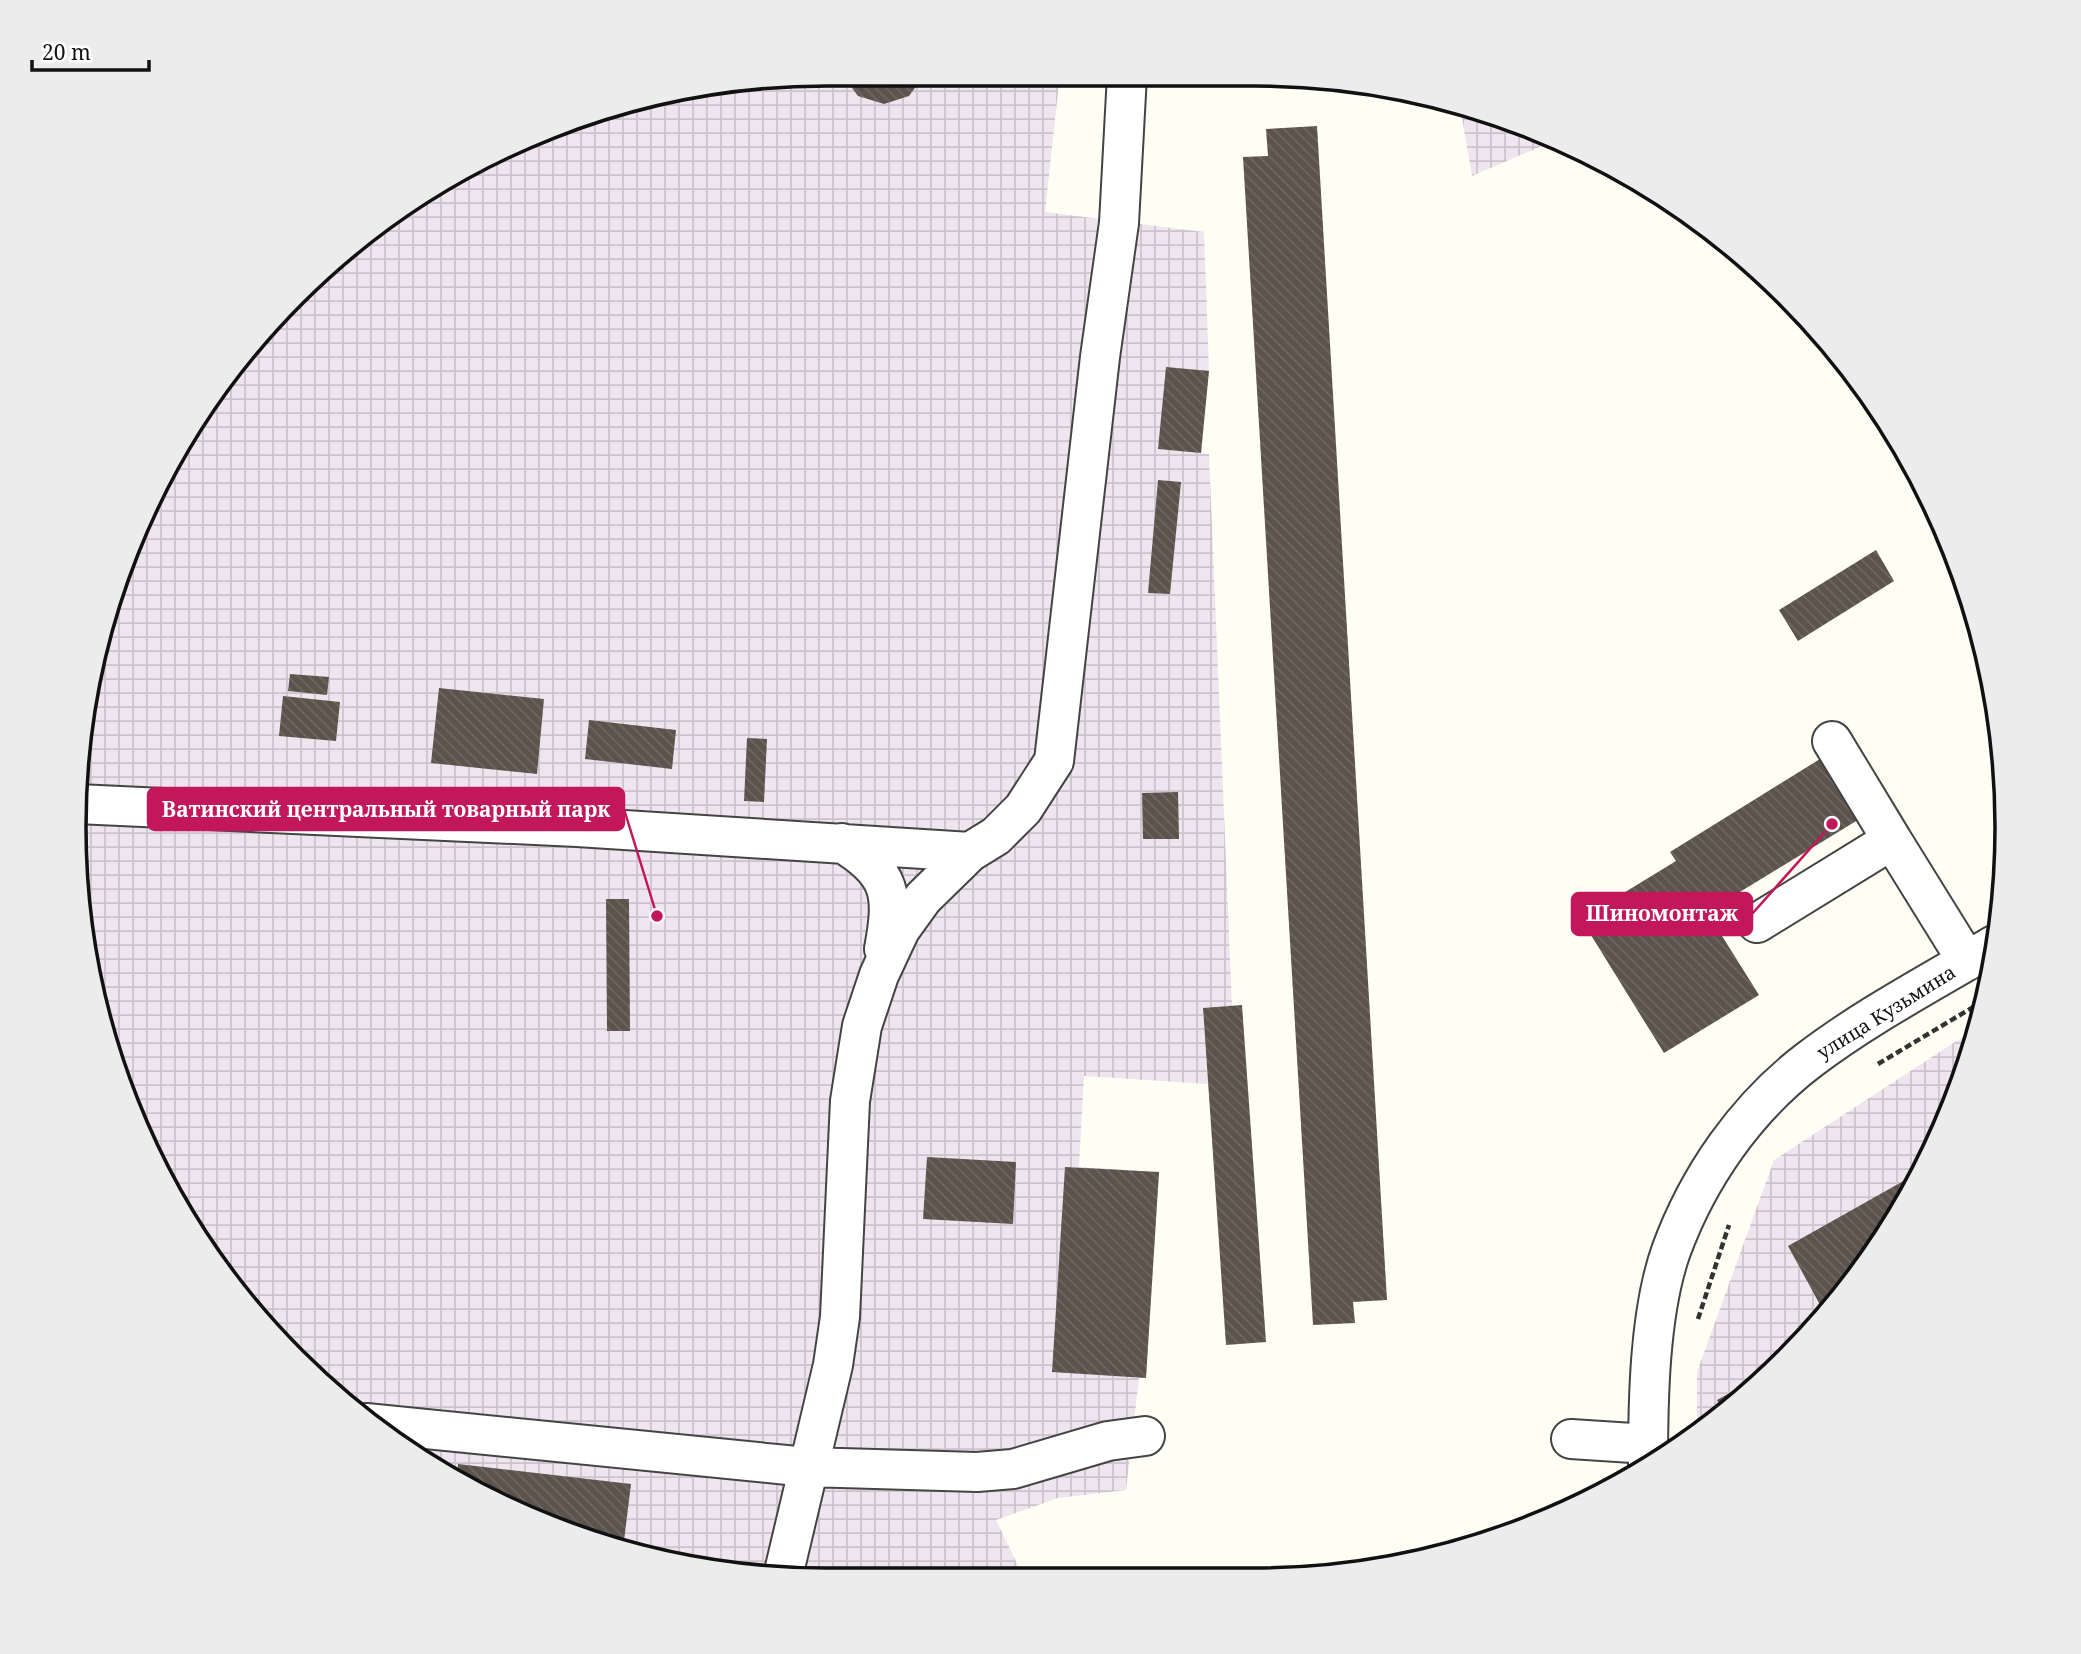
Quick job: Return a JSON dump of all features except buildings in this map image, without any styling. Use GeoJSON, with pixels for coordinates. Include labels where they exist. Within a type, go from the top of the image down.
{"type":"FeatureCollection","features":[{"type":"Feature","properties":{"kind":"street"},"geometry":{"type":"LineString","coordinates":[[785,1567],[833,1365],[840,1317],[854,1062],[862,1026],[879,975],[900,930],[923,898],[970,852],[996,836],[1023,809],[1054,761],[1100,357],[1119,223],[1126,86]]}},
{"type":"Feature","properties":{"kind":"street"},"geometry":{"type":"LineString","coordinates":[[1832,741],[1892,840],[1981,953]]}},
{"type":"Feature","properties":{"kind":"street"},"geometry":{"type":"LineString","coordinates":[[86,804],[591,828],[970,852]]}},
{"type":"Feature","properties":{"kind":"street"},"geometry":{"type":"LineString","coordinates":[[1757,923],[1892,840]]}},
{"type":"Feature","properties":{"kind":"street"},"geometry":{"type":"LineString","coordinates":[[842,844],[863,856],[879,872],[888,887],[889,922],[879,975]]}},
{"type":"Feature","properties":{"kind":"street","name":"улица Кузьмина"},"geometry":{"type":"LineString","coordinates":[[1648,1454],[1656,1322],[1670,1253],[1696,1195],[1724,1148],[1767,1098],[1808,1061],[1865,1022],[1981,953]]}},
{"type":"Feature","properties":{"kind":"street"},"geometry":{"type":"LineString","coordinates":[[391,1425],[807,1467],[996,1472],[1108,1441],[1145,1436]]}},
{"type":"Feature","properties":{"kind":"street"},"geometry":{"type":"LineString","coordinates":[[1571,1439],[1647,1455]]}},
{"type":"Feature","properties":{"kind":"path"},"geometry":{"type":"LineString","coordinates":[[1869,1069],[1973,1008]]}},
{"type":"Feature","properties":{"kind":"path"},"geometry":{"type":"LineString","coordinates":[[1697,1322],[1733,1213]]}},
{"type":"Feature","properties":{"kind":"shaded area"},"geometry":{"type":"Polygon","coordinates":[[[1059,86],[1045,212],[1204,232],[1209,371],[1201,453],[1209,454],[1232,1006],[1203,1009],[1208,1084],[1084,1076],[1079,1167],[1159,1172],[1146,1378],[1139,1378],[1126,1490],[1058,1498],[996,1520],[1019,1568],[779,1567],[682,1554],[635,1543],[543,1512],[456,1469],[376,1415],[338,1384],[270,1316],[239,1278],[185,1198],[162,1155],[142,1111],[111,1019],[92,924],[87,875],[87,779],[92,730],[111,635],[125,589],[142,543],[185,456],[239,376],[270,338],[338,270],[376,239],[456,185],[499,162],[543,142],[635,111],[730,92],[779,87],[1059,86]]]}},
{"type":"Feature","properties":{"kind":"shaded area"},"geometry":{"type":"Polygon","coordinates":[[[1462,116],[1544,145],[1472,176],[1462,116]]]}},
{"type":"Feature","properties":{"kind":"shaded area"},"geometry":{"type":"Polygon","coordinates":[[[1965,1035],[1939,1111],[1919,1155],[1870,1239],[1811,1316],[1778,1351],[1743,1384],[1697,1421],[1697,1372],[1774,1160],[1965,1035]]]}},
{"type":"Feature","properties":{"kind":"place","name":"Шиномонтаж"},"geometry":{"type":"Point","coordinates":[1832,824]}},
{"type":"Feature","properties":{"kind":"place","name":"Ватинский центральный товарный парк"},"geometry":{"type":"Point","coordinates":[657,916]}}]}
